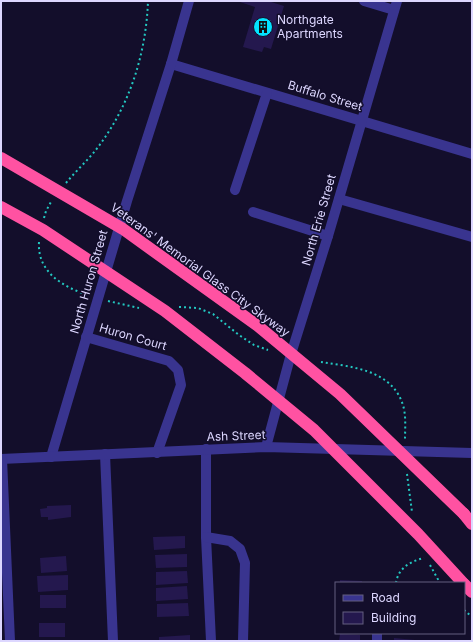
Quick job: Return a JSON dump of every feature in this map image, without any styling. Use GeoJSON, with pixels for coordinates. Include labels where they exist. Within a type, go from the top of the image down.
{"type":"FeatureCollection","features":[{"type":"Feature","properties":{"kind":"highway","name":"Veterans' Memorial Glass City Skyway"},"geometry":{"type":"LineString","coordinates":[[1,158],[123,229],[258,326],[340,394],[469,520]]}},
{"type":"Feature","properties":{"kind":"highway"},"geometry":{"type":"LineString","coordinates":[[1,206],[43,230],[165,311],[245,373],[314,430],[418,534],[463,582]]}},
{"type":"Feature","properties":{"kind":"highway"},"geometry":{"type":"LineString","coordinates":[[465,584],[472,592]]}},
{"type":"Feature","properties":{"kind":"street","name":"North Huron Street"},"geometry":{"type":"LineString","coordinates":[[51,457],[126,201],[171,64],[189,1]]}},
{"type":"Feature","properties":{"kind":"street"},"geometry":{"type":"LineString","coordinates":[[364,1],[395,5]]}},
{"type":"Feature","properties":{"kind":"street","name":"North Erie Street"},"geometry":{"type":"LineString","coordinates":[[266,447],[291,354],[328,236],[395,5]]}},
{"type":"Feature","properties":{"kind":"street","name":"Buffalo Street"},"geometry":{"type":"LineString","coordinates":[[171,64],[472,154]]}},
{"type":"Feature","properties":{"kind":"street"},"geometry":{"type":"LineString","coordinates":[[235,190],[267,93]]}},
{"type":"Feature","properties":{"kind":"street"},"geometry":{"type":"LineString","coordinates":[[339,199],[472,237]]}},
{"type":"Feature","properties":{"kind":"street"},"geometry":{"type":"LineString","coordinates":[[253,212],[328,236]]}},
{"type":"Feature","properties":{"kind":"street","name":"Huron Court"},"geometry":{"type":"LineString","coordinates":[[86,337],[169,361],[178,370],[181,385],[157,453]]}},
{"type":"Feature","properties":{"kind":"street","name":"Ash Street"},"geometry":{"type":"LineString","coordinates":[[2,459],[266,447],[472,453]]}},
{"type":"Feature","properties":{"kind":"street"},"geometry":{"type":"LineString","coordinates":[[206,449],[206,538],[212,641]]}},
{"type":"Feature","properties":{"kind":"street"},"geometry":{"type":"LineString","coordinates":[[105,454],[113,641]]}},
{"type":"Feature","properties":{"kind":"street"},"geometry":{"type":"LineString","coordinates":[[2,459],[4,598],[10,641]]}},
{"type":"Feature","properties":{"kind":"street"},"geometry":{"type":"LineString","coordinates":[[206,538],[230,542],[240,549],[245,563],[243,641]]}},
{"type":"Feature","properties":{"kind":"path"},"geometry":{"type":"LineString","coordinates":[[64,185],[84,164],[108,132],[129,94],[144,43],[148,1]]}},
{"type":"Feature","properties":{"kind":"path"},"geometry":{"type":"LineString","coordinates":[[43,221],[46,211],[55,196]]}},
{"type":"Feature","properties":{"kind":"path"},"geometry":{"type":"LineString","coordinates":[[39,240],[40,257],[45,267],[53,277],[61,284],[91,296]]}},
{"type":"Feature","properties":{"kind":"path"},"geometry":{"type":"LineString","coordinates":[[315,361],[362,370],[384,379],[396,394],[404,409],[405,444]]}},
{"type":"Feature","properties":{"kind":"path"},"geometry":{"type":"LineString","coordinates":[[396,582],[397,577],[402,570],[410,563],[426,557]]}},
{"type":"Feature","properties":{"kind":"building","name":"Northgate Apartments"},"geometry":{"type":"Polygon","coordinates":[[[268,1],[284,6],[271,49],[264,47],[262,52],[243,47],[255,7],[240,2],[268,1]]]}},
{"type":"Feature","properties":{"kind":"building"},"geometry":{"type":"Polygon","coordinates":[[[71,505],[71,517],[48,520],[48,517],[41,517],[40,509],[47,508],[47,506],[71,505]]]}},
{"type":"Feature","properties":{"kind":"building"},"geometry":{"type":"Polygon","coordinates":[[[185,536],[185,548],[154,550],[153,537],[185,536]]]}},
{"type":"Feature","properties":{"kind":"building"},"geometry":{"type":"Polygon","coordinates":[[[187,554],[187,567],[156,568],[155,555],[187,554]]]}},
{"type":"Feature","properties":{"kind":"building"},"geometry":{"type":"Polygon","coordinates":[[[66,556],[67,571],[41,573],[40,558],[66,556]]]}},
{"type":"Feature","properties":{"kind":"building"},"geometry":{"type":"Polygon","coordinates":[[[187,571],[188,583],[156,585],[156,572],[187,571]]]}},
{"type":"Feature","properties":{"kind":"building"},"geometry":{"type":"Polygon","coordinates":[[[68,575],[68,590],[38,592],[37,576],[68,575]]]}},
{"type":"Feature","properties":{"kind":"building"},"geometry":{"type":"Polygon","coordinates":[[[340,580],[362,581],[362,582],[340,582],[340,580]]]}},
{"type":"Feature","properties":{"kind":"building"},"geometry":{"type":"Polygon","coordinates":[[[187,586],[188,599],[156,601],[156,588],[187,586]]]}},
{"type":"Feature","properties":{"kind":"building"},"geometry":{"type":"Polygon","coordinates":[[[40,595],[66,595],[66,608],[40,608],[40,595]]]}},
{"type":"Feature","properties":{"kind":"building"},"geometry":{"type":"Polygon","coordinates":[[[188,603],[189,616],[157,617],[157,604],[188,603]]]}},
{"type":"Feature","properties":{"kind":"building"},"geometry":{"type":"Polygon","coordinates":[[[39,623],[65,623],[65,637],[39,637],[39,623]]]}},
{"type":"Feature","properties":{"kind":"building"},"geometry":{"type":"Polygon","coordinates":[[[340,634],[360,635],[360,641],[339,641],[340,634]]]}},
{"type":"Feature","properties":{"kind":"building"},"geometry":{"type":"Polygon","coordinates":[[[190,635],[190,641],[159,641],[159,637],[190,635]]]}},
{"type":"Feature","properties":{"kind":"building"},"geometry":{"type":"Polygon","coordinates":[[[394,638],[415,640],[415,641],[394,641],[394,638]]]}},
{"type":"Feature","properties":{"kind":"building"},"geometry":{"type":"Polygon","coordinates":[[[78,640],[78,641],[42,641],[78,640]]]}},
{"type":"Feature","properties":{"kind":"place","name":"Northgate Apartments"},"geometry":{"type":"Point","coordinates":[263,27]}}]}
